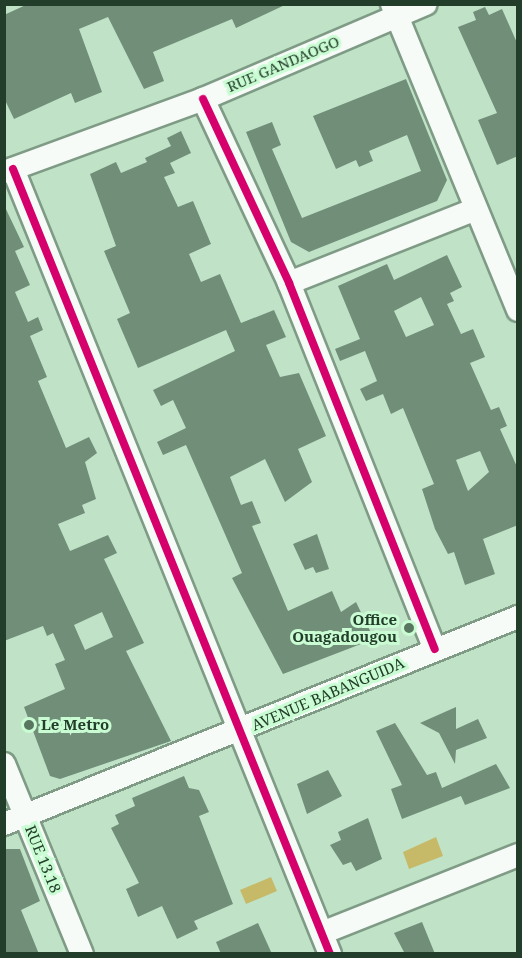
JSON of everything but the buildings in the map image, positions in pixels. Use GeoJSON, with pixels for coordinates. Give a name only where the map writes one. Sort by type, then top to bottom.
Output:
{"type":"FeatureCollection","features":[{"type":"Feature","properties":{"kind":"street","name":"RUE GANDAOGO"},"geometry":{"type":"LineString","coordinates":[[9,171],[203,99],[394,10],[426,4]]}},
{"type":"Feature","properties":{"kind":"street"},"geometry":{"type":"LineString","coordinates":[[394,10],[518,310]]}},
{"type":"Feature","properties":{"kind":"street"},"geometry":{"type":"LineString","coordinates":[[203,99],[289,284],[435,650]]}},
{"type":"Feature","properties":{"kind":"street"},"geometry":{"type":"LineString","coordinates":[[9,171],[237,732],[326,943],[518,855]]}},
{"type":"Feature","properties":{"kind":"street"},"geometry":{"type":"LineString","coordinates":[[289,284],[476,209]]}},
{"type":"Feature","properties":{"kind":"street","name":"AVENUE BABANGUIDA"},"geometry":{"type":"LineString","coordinates":[[15,820],[237,732],[518,616]]}},
{"type":"Feature","properties":{"kind":"street","name":"RUE 13.18"},"geometry":{"type":"LineString","coordinates":[[4,765],[15,820],[82,954]]}},
{"type":"Feature","properties":{"kind":"shaded area"},"geometry":{"type":"Polygon","coordinates":[[[436,837],[443,856],[409,869],[403,852],[436,837]]]}},
{"type":"Feature","properties":{"kind":"shaded area"},"geometry":{"type":"Polygon","coordinates":[[[271,877],[277,891],[246,904],[240,890],[271,877]]]}},
{"type":"Feature","properties":{"kind":"cycle path"},"geometry":{"type":"LineString","coordinates":[[203,99],[289,283],[435,649]]}},
{"type":"Feature","properties":{"kind":"cycle path"},"geometry":{"type":"LineString","coordinates":[[13,169],[330,954]]}},
{"type":"Feature","properties":{"kind":"place","name":"Office Ouagadougou"},"geometry":{"type":"Point","coordinates":[409,628]}},
{"type":"Feature","properties":{"kind":"place","name":"Le Metro"},"geometry":{"type":"Point","coordinates":[29,725]}}]}
